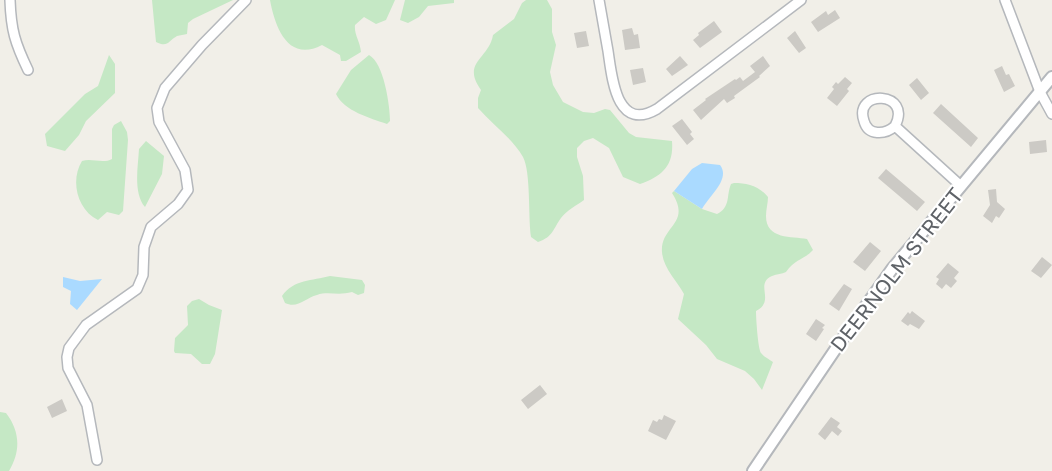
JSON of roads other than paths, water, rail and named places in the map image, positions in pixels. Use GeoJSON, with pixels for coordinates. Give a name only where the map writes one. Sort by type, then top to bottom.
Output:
{"type":"FeatureCollection","features":[{"type":"Feature","properties":{"kind":"street"},"geometry":{"type":"LineString","coordinates":[[10,0],[15,43],[28,70]]}},
{"type":"Feature","properties":{"kind":"street"},"geometry":{"type":"LineString","coordinates":[[97,460],[87,405],[69,374],[67,357],[69,348],[86,325],[137,289],[143,275],[144,247],[148,233],[157,221],[184,197],[188,190],[185,170],[159,122],[158,101],[165,88],[192,56],[246,0]]}},
{"type":"Feature","properties":{"kind":"street"},"geometry":{"type":"LineString","coordinates":[[598,0],[616,95],[631,112],[644,114],[657,108],[801,0]]}},
{"type":"Feature","properties":{"kind":"street"},"geometry":{"type":"LineString","coordinates":[[1005,0],[1040,92],[1052,114]]}},
{"type":"Feature","properties":{"kind":"street","name":"DEERNOLM STREET"},"geometry":{"type":"LineString","coordinates":[[753,471],[892,269],[1052,77]]}},
{"type":"Feature","properties":{"kind":"street"},"geometry":{"type":"LineString","coordinates":[[895,126],[961,186]]}},
{"type":"Feature","properties":{"kind":"water"},"geometry":{"type":"Polygon","coordinates":[[[702,163],[720,165],[723,176],[702,209],[674,191],[692,169],[702,163]]]}},
{"type":"Feature","properties":{"kind":"water"},"geometry":{"type":"Polygon","coordinates":[[[63,277],[80,281],[102,279],[77,310],[70,304],[71,291],[63,287],[63,277]]]}}]}
